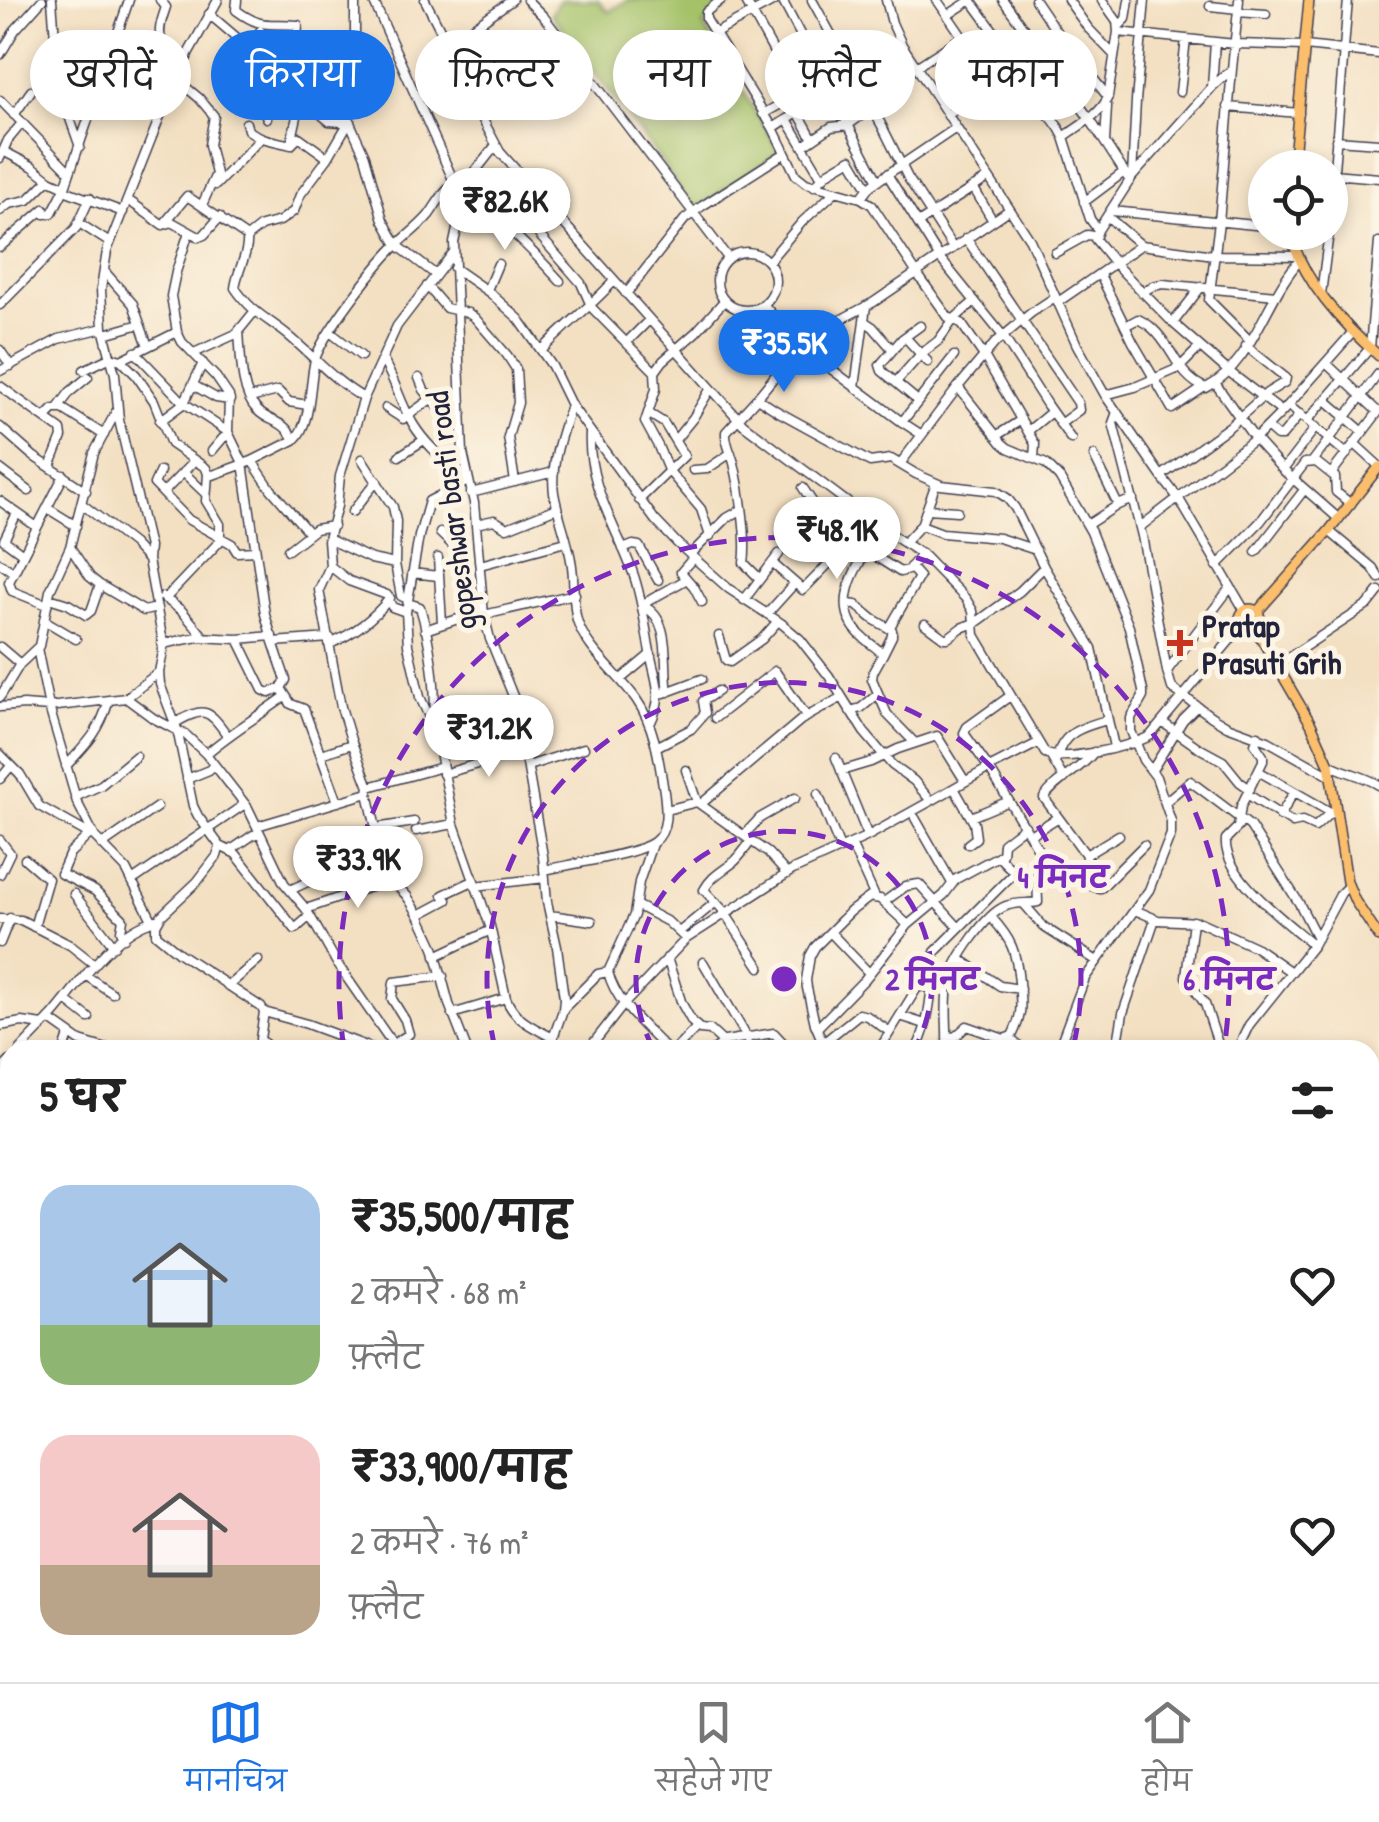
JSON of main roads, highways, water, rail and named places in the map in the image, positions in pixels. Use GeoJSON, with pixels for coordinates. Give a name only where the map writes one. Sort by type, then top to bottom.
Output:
{"type":"FeatureCollection","features":[{"type":"Feature","properties":{"kind":"main road"},"geometry":{"type":"LineString","coordinates":[[1295,150],[1309,0]]}},
{"type":"Feature","properties":{"kind":"main road"},"geometry":{"type":"LineString","coordinates":[[1296,250],[1320,294],[1376,351]]}},
{"type":"Feature","properties":{"kind":"main road"},"geometry":{"type":"LineString","coordinates":[[1257,612],[1329,531],[1379,466]]}},
{"type":"Feature","properties":{"kind":"main road"},"geometry":{"type":"LineString","coordinates":[[1245,611],[1257,612],[1260,621],[1255,628],[1242,626],[1245,611]]}},
{"type":"Feature","properties":{"kind":"main road"},"geometry":{"type":"LineString","coordinates":[[1255,628],[1311,724],[1329,764],[1348,886],[1379,937]]}},
{"type":"Feature","properties":{"kind":"place","name":"Pratap Prasuti Grih"},"geometry":{"type":"Point","coordinates":[1180,643]}}]}
